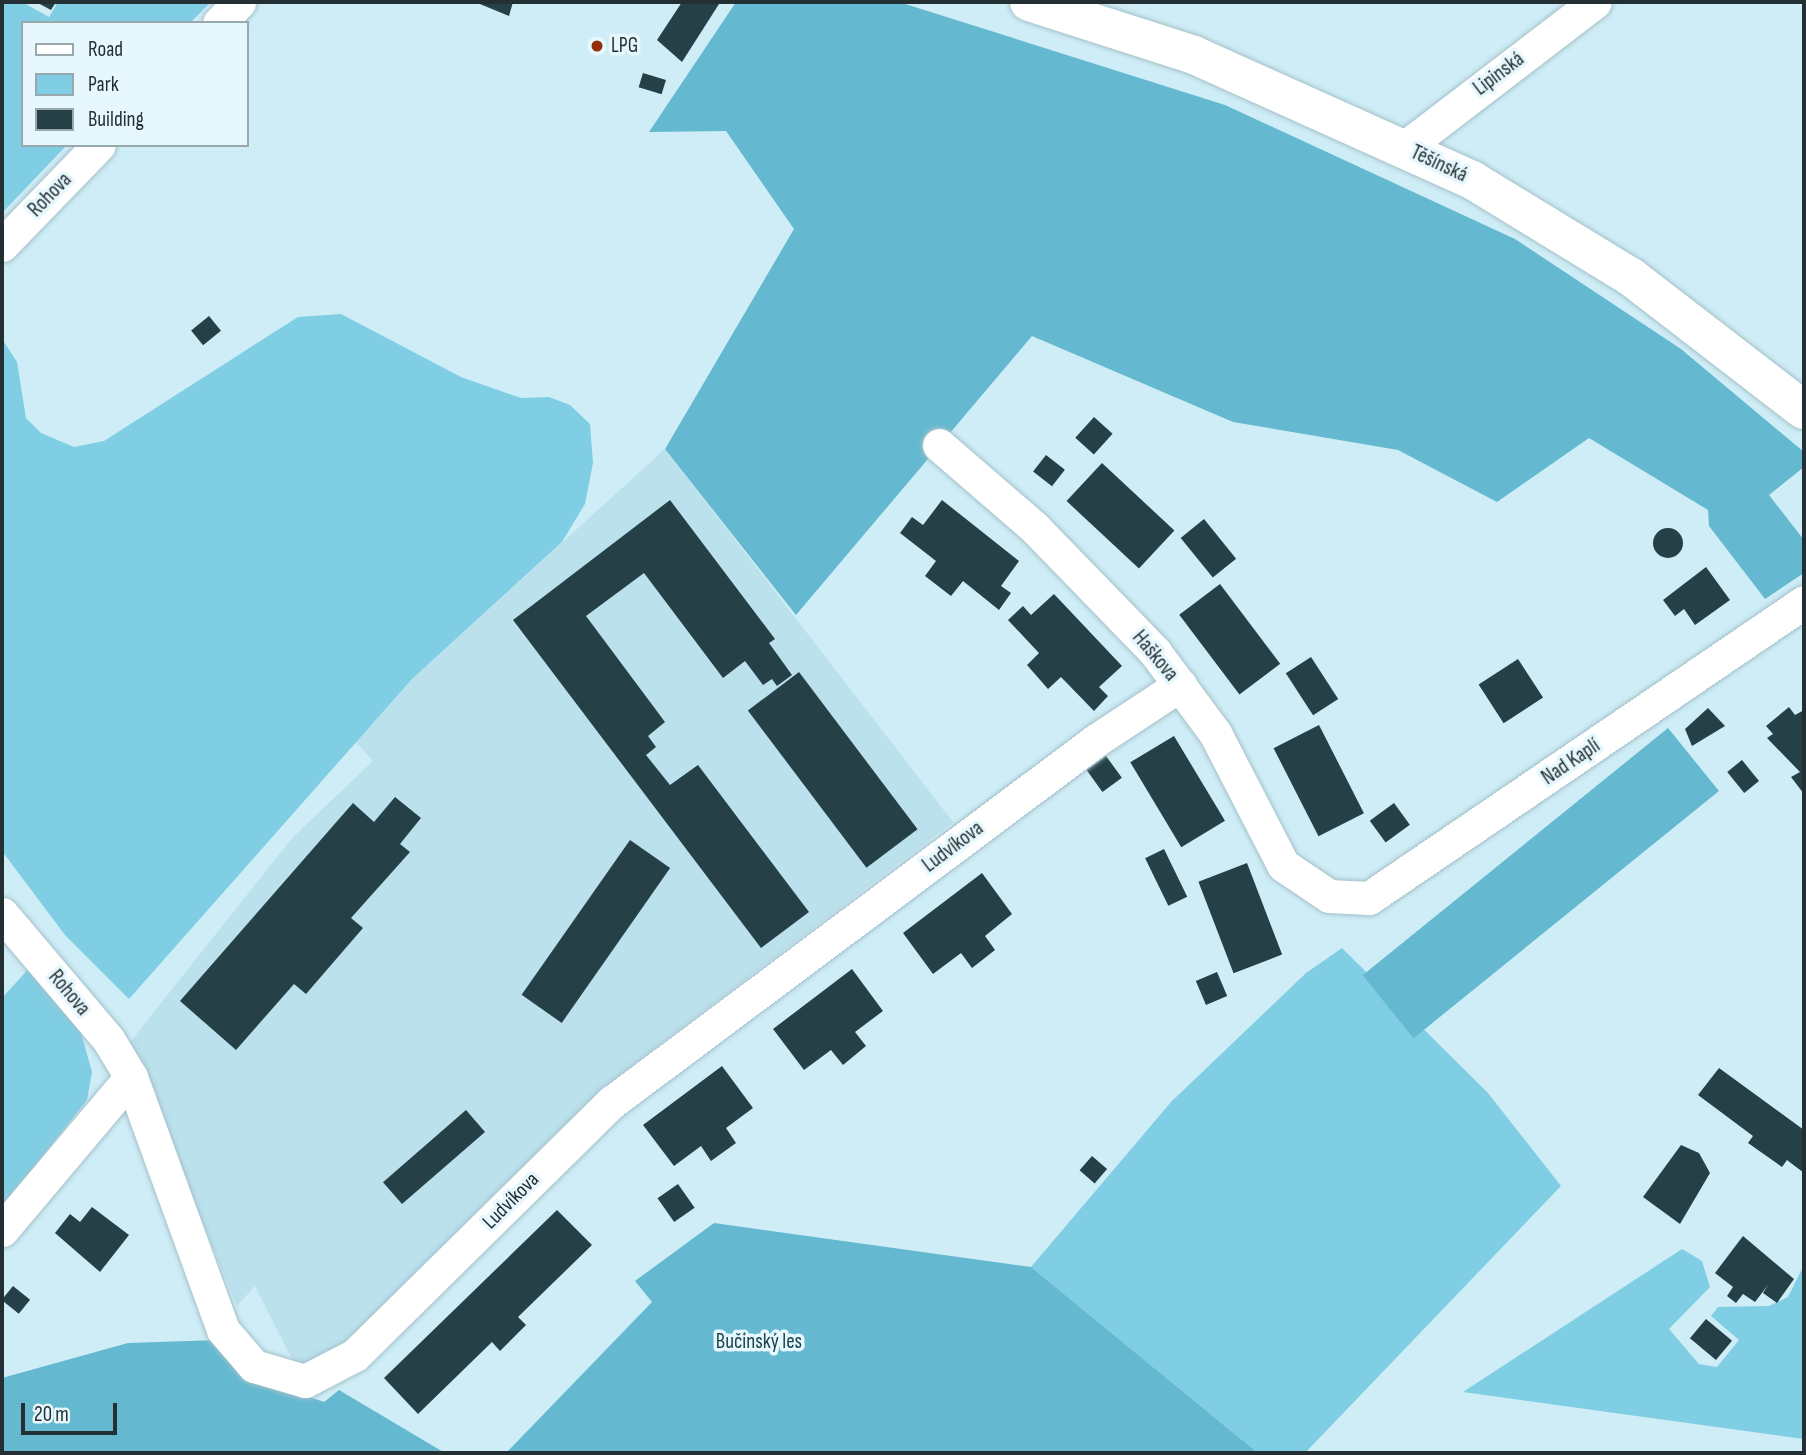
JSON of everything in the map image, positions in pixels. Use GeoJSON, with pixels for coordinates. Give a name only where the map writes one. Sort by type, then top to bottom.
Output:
{"type":"FeatureCollection","features":[{"type":"Feature","properties":{"kind":"main road","name":"Těšínská"},"geometry":{"type":"LineString","coordinates":[[1029,2],[1194,55],[1472,180],[1631,277],[1804,410]]}},
{"type":"Feature","properties":{"kind":"street"},"geometry":{"type":"LineString","coordinates":[[221,21],[239,2]]}},
{"type":"Feature","properties":{"kind":"street","name":"Lipinská"},"geometry":{"type":"LineString","coordinates":[[1404,148],[1595,2]]}},
{"type":"Feature","properties":{"kind":"street","name":"Rohova"},"geometry":{"type":"LineString","coordinates":[[2,245],[97,147]]}},
{"type":"Feature","properties":{"kind":"street","name":"Haškova"},"geometry":{"type":"LineString","coordinates":[[939,445],[1034,527],[1180,685],[1215,733],[1283,866],[1329,896]]}},
{"type":"Feature","properties":{"kind":"street","name":"Nad Kaplí"},"geometry":{"type":"LineString","coordinates":[[1329,896],[1369,898],[1804,602]]}},
{"type":"Feature","properties":{"kind":"street","name":"Ludvíkova"},"geometry":{"type":"LineString","coordinates":[[131,1076],[223,1330],[254,1366],[305,1381],[355,1355],[612,1102],[1095,741],[1180,685]]}},
{"type":"Feature","properties":{"kind":"street","name":"Rohova"},"geometry":{"type":"LineString","coordinates":[[2,914],[108,1038],[131,1076]]}},
{"type":"Feature","properties":{"kind":"street"},"geometry":{"type":"LineString","coordinates":[[2,1230],[131,1076]]}},
{"type":"Feature","properties":{"kind":"shaded area"},"geometry":{"type":"Polygon","coordinates":[[[665,449],[953,822],[606,1085],[353,1338],[319,1362],[295,1365],[255,1286],[237,1306],[130,1042],[293,837],[373,761],[356,742],[412,679],[665,449]]]}},
{"type":"Feature","properties":{"kind":"green space"},"geometry":{"type":"Polygon","coordinates":[[[2,2],[22,2],[49,17],[58,2],[211,2],[192,21],[21,21],[21,147],[65,147],[2,213],[2,2]]]}},
{"type":"Feature","properties":{"kind":"green space"},"geometry":{"type":"Polygon","coordinates":[[[736,2],[899,2],[1225,105],[1515,239],[1681,349],[1804,452],[1804,467],[1769,495],[1804,540],[1804,573],[1765,599],[1709,526],[1708,510],[1589,438],[1497,502],[1398,450],[1233,422],[1032,336],[796,615],[665,449],[794,229],[726,131],[649,132],[736,2]]]}},
{"type":"Feature","properties":{"kind":"green space"},"geometry":{"type":"Polygon","coordinates":[[[341,314],[461,377],[521,398],[549,397],[570,405],[590,424],[593,463],[585,504],[562,542],[412,679],[129,999],[65,935],[2,851],[2,339],[17,362],[26,418],[41,433],[74,447],[104,441],[298,317],[341,314]]]}},
{"type":"Feature","properties":{"kind":"green space"},"geometry":{"type":"Polygon","coordinates":[[[1668,728],[1719,791],[1414,1038],[1363,975],[1668,728]]]}},
{"type":"Feature","properties":{"kind":"green space"},"geometry":{"type":"Polygon","coordinates":[[[1342,948],[1488,1093],[1561,1186],[1305,1453],[1258,1453],[1031,1267],[1171,1102],[1306,973],[1342,948]]]}},
{"type":"Feature","properties":{"kind":"green space"},"geometry":{"type":"Polygon","coordinates":[[[31,966],[78,1022],[92,1072],[87,1100],[2,1208],[2,998],[31,966]]]}},
{"type":"Feature","properties":{"kind":"green space","name":"Bučinský les"},"geometry":{"type":"Polygon","coordinates":[[[714,1223],[1031,1267],[1258,1453],[506,1453],[652,1302],[635,1281],[714,1223]]]}},
{"type":"Feature","properties":{"kind":"green space"},"geometry":{"type":"Polygon","coordinates":[[[1682,1249],[1702,1261],[1710,1287],[1669,1329],[1699,1364],[1717,1367],[1739,1340],[1711,1316],[1718,1307],[1769,1306],[1788,1297],[1804,1265],[1804,1439],[1463,1392],[1682,1249]]]}},
{"type":"Feature","properties":{"kind":"green space"},"geometry":{"type":"Polygon","coordinates":[[[218,1340],[247,1375],[324,1402],[339,1390],[445,1453],[2,1453],[2,1378],[128,1343],[218,1340]]]}},
{"type":"Feature","properties":{"kind":"building"},"geometry":{"type":"Polygon","coordinates":[[[36,2],[56,2],[51,10],[36,2]]]}},
{"type":"Feature","properties":{"kind":"building"},"geometry":{"type":"Polygon","coordinates":[[[475,2],[513,2],[509,16],[475,2]]]}},
{"type":"Feature","properties":{"kind":"building"},"geometry":{"type":"Polygon","coordinates":[[[682,2],[719,4],[682,62],[657,40],[682,2]]]}},
{"type":"Feature","properties":{"kind":"building"},"geometry":{"type":"Polygon","coordinates":[[[643,73],[666,80],[662,94],[639,87],[643,73]]]}},
{"type":"Feature","properties":{"kind":"building"},"geometry":{"type":"Polygon","coordinates":[[[209,316],[221,331],[203,345],[191,330],[209,316]]]}},
{"type":"Feature","properties":{"kind":"building"},"geometry":{"type":"Polygon","coordinates":[[[1094,417],[1113,434],[1094,455],[1075,438],[1094,417]]]}},
{"type":"Feature","properties":{"kind":"building"},"geometry":{"type":"Polygon","coordinates":[[[1046,455],[1065,470],[1052,486],[1033,472],[1046,455]]]}},
{"type":"Feature","properties":{"kind":"building"},"geometry":{"type":"Polygon","coordinates":[[[1102,463],[1174,531],[1139,569],[1067,501],[1102,463]]]}},
{"type":"Feature","properties":{"kind":"building"},"geometry":{"type":"Polygon","coordinates":[[[670,500],[775,639],[769,643],[792,675],[777,686],[772,679],[763,685],[745,661],[723,678],[644,573],[586,616],[665,722],[648,736],[656,747],[646,755],[670,785],[698,765],[809,912],[761,948],[513,620],[670,500]]]}},
{"type":"Feature","properties":{"kind":"building"},"geometry":{"type":"Polygon","coordinates":[[[942,500],[1019,561],[1001,586],[1011,593],[999,610],[963,581],[951,596],[925,576],[936,561],[900,533],[912,517],[923,525],[942,500]]]}},
{"type":"Feature","properties":{"kind":"building"},"geometry":{"type":"Polygon","coordinates":[[[1204,519],[1236,559],[1213,578],[1181,538],[1204,519]]]}},
{"type":"Feature","properties":{"kind":"building"},"geometry":{"type":"Polygon","coordinates":[[[1668,528],[1679,532],[1683,543],[1679,554],[1668,558],[1657,554],[1653,543],[1657,532],[1668,528]]]}},
{"type":"Feature","properties":{"kind":"building"},"geometry":{"type":"Polygon","coordinates":[[[1706,567],[1730,600],[1695,625],[1684,609],[1675,616],[1663,600],[1706,567]]]}},
{"type":"Feature","properties":{"kind":"building"},"geometry":{"type":"Polygon","coordinates":[[[1220,584],[1280,664],[1239,695],[1179,615],[1220,584]]]}},
{"type":"Feature","properties":{"kind":"building"},"geometry":{"type":"Polygon","coordinates":[[[1054,594],[1122,666],[1099,687],[1108,696],[1094,711],[1061,677],[1048,689],[1027,665],[1039,653],[1008,620],[1023,606],[1031,615],[1054,594]]]}},
{"type":"Feature","properties":{"kind":"building"},"geometry":{"type":"Polygon","coordinates":[[[1311,657],[1338,699],[1313,715],[1286,673],[1311,657]]]}},
{"type":"Feature","properties":{"kind":"building"},"geometry":{"type":"Polygon","coordinates":[[[1518,659],[1543,698],[1504,723],[1479,685],[1518,659]]]}},
{"type":"Feature","properties":{"kind":"building"},"geometry":{"type":"Polygon","coordinates":[[[799,672],[918,829],[866,868],[748,711],[799,672]]]}},
{"type":"Feature","properties":{"kind":"building"},"geometry":{"type":"Polygon","coordinates":[[[1789,707],[1795,715],[1804,710],[1804,794],[1791,777],[1800,772],[1767,738],[1773,734],[1766,726],[1789,707]]]}},
{"type":"Feature","properties":{"kind":"building"},"geometry":{"type":"Polygon","coordinates":[[[1708,708],[1725,726],[1692,746],[1685,729],[1708,708]]]}},
{"type":"Feature","properties":{"kind":"building"},"geometry":{"type":"Polygon","coordinates":[[[1319,725],[1364,813],[1319,836],[1274,748],[1319,725]]]}},
{"type":"Feature","properties":{"kind":"building"},"geometry":{"type":"Polygon","coordinates":[[[1174,736],[1225,821],[1181,847],[1130,762],[1174,736]]]}},
{"type":"Feature","properties":{"kind":"building"},"geometry":{"type":"Polygon","coordinates":[[[1106,756],[1122,778],[1102,792],[1087,770],[1106,756]]]}},
{"type":"Feature","properties":{"kind":"building"},"geometry":{"type":"Polygon","coordinates":[[[1742,760],[1759,781],[1744,793],[1727,772],[1742,760]]]}},
{"type":"Feature","properties":{"kind":"building"},"geometry":{"type":"Polygon","coordinates":[[[395,797],[421,818],[400,844],[410,852],[351,918],[363,928],[306,994],[294,984],[236,1050],[180,1001],[353,803],[374,822],[395,797]]]}},
{"type":"Feature","properties":{"kind":"building"},"geometry":{"type":"Polygon","coordinates":[[[1394,803],[1410,825],[1386,842],[1370,821],[1394,803]]]}},
{"type":"Feature","properties":{"kind":"building"},"geometry":{"type":"Polygon","coordinates":[[[630,840],[670,868],[562,1023],[522,995],[630,840]]]}},
{"type":"Feature","properties":{"kind":"building"},"geometry":{"type":"Polygon","coordinates":[[[1164,849],[1187,897],[1168,906],[1145,858],[1164,849]]]}},
{"type":"Feature","properties":{"kind":"building"},"geometry":{"type":"Polygon","coordinates":[[[1247,863],[1282,954],[1234,973],[1198,882],[1247,863]]]}},
{"type":"Feature","properties":{"kind":"building"},"geometry":{"type":"Polygon","coordinates":[[[982,873],[1012,914],[985,936],[995,950],[972,968],[961,953],[933,974],[903,933],[982,873]]]}},
{"type":"Feature","properties":{"kind":"building"},"geometry":{"type":"Polygon","coordinates":[[[852,969],[883,1011],[855,1032],[866,1046],[843,1065],[831,1050],[804,1070],[773,1029],[852,969]]]}},
{"type":"Feature","properties":{"kind":"building"},"geometry":{"type":"Polygon","coordinates":[[[1217,972],[1227,996],[1206,1005],[1196,981],[1217,972]]]}},
{"type":"Feature","properties":{"kind":"building"},"geometry":{"type":"Polygon","coordinates":[[[722,1066],[753,1108],[726,1128],[736,1143],[711,1161],[701,1146],[674,1166],[643,1125],[722,1066]]]}},
{"type":"Feature","properties":{"kind":"building"},"geometry":{"type":"Polygon","coordinates":[[[1719,1068],[1804,1130],[1804,1173],[1787,1160],[1782,1167],[1748,1143],[1753,1136],[1698,1095],[1719,1068]]]}},
{"type":"Feature","properties":{"kind":"building"},"geometry":{"type":"Polygon","coordinates":[[[466,1110],[485,1132],[402,1204],[383,1182],[466,1110]]]}},
{"type":"Feature","properties":{"kind":"building"},"geometry":{"type":"Polygon","coordinates":[[[1681,1145],[1699,1153],[1710,1173],[1680,1224],[1643,1197],[1681,1145]]]}},
{"type":"Feature","properties":{"kind":"building"},"geometry":{"type":"Polygon","coordinates":[[[1092,1156],[1107,1169],[1095,1183],[1080,1170],[1092,1156]]]}},
{"type":"Feature","properties":{"kind":"building"},"geometry":{"type":"Polygon","coordinates":[[[678,1184],[695,1208],[674,1222],[658,1198],[678,1184]]]}},
{"type":"Feature","properties":{"kind":"building"},"geometry":{"type":"Polygon","coordinates":[[[92,1207],[129,1235],[100,1272],[55,1233],[70,1214],[80,1222],[92,1207]]]}},
{"type":"Feature","properties":{"kind":"building"},"geometry":{"type":"Polygon","coordinates":[[[557,1210],[592,1245],[518,1317],[526,1325],[500,1351],[492,1342],[418,1414],[384,1378],[557,1210]]]}},
{"type":"Feature","properties":{"kind":"building"},"geometry":{"type":"Polygon","coordinates":[[[1743,1236],[1794,1279],[1777,1303],[1763,1293],[1768,1285],[1755,1302],[1743,1294],[1736,1303],[1727,1296],[1733,1287],[1715,1273],[1743,1236]]]}},
{"type":"Feature","properties":{"kind":"building"},"geometry":{"type":"Polygon","coordinates":[[[13,1286],[30,1300],[19,1314],[2,1300],[13,1286]]]}},
{"type":"Feature","properties":{"kind":"building"},"geometry":{"type":"Polygon","coordinates":[[[1706,1319],[1732,1341],[1716,1360],[1690,1338],[1706,1319]]]}},
{"type":"Feature","properties":{"kind":"place","name":"LPG"},"geometry":{"type":"Point","coordinates":[597,46]}}]}
